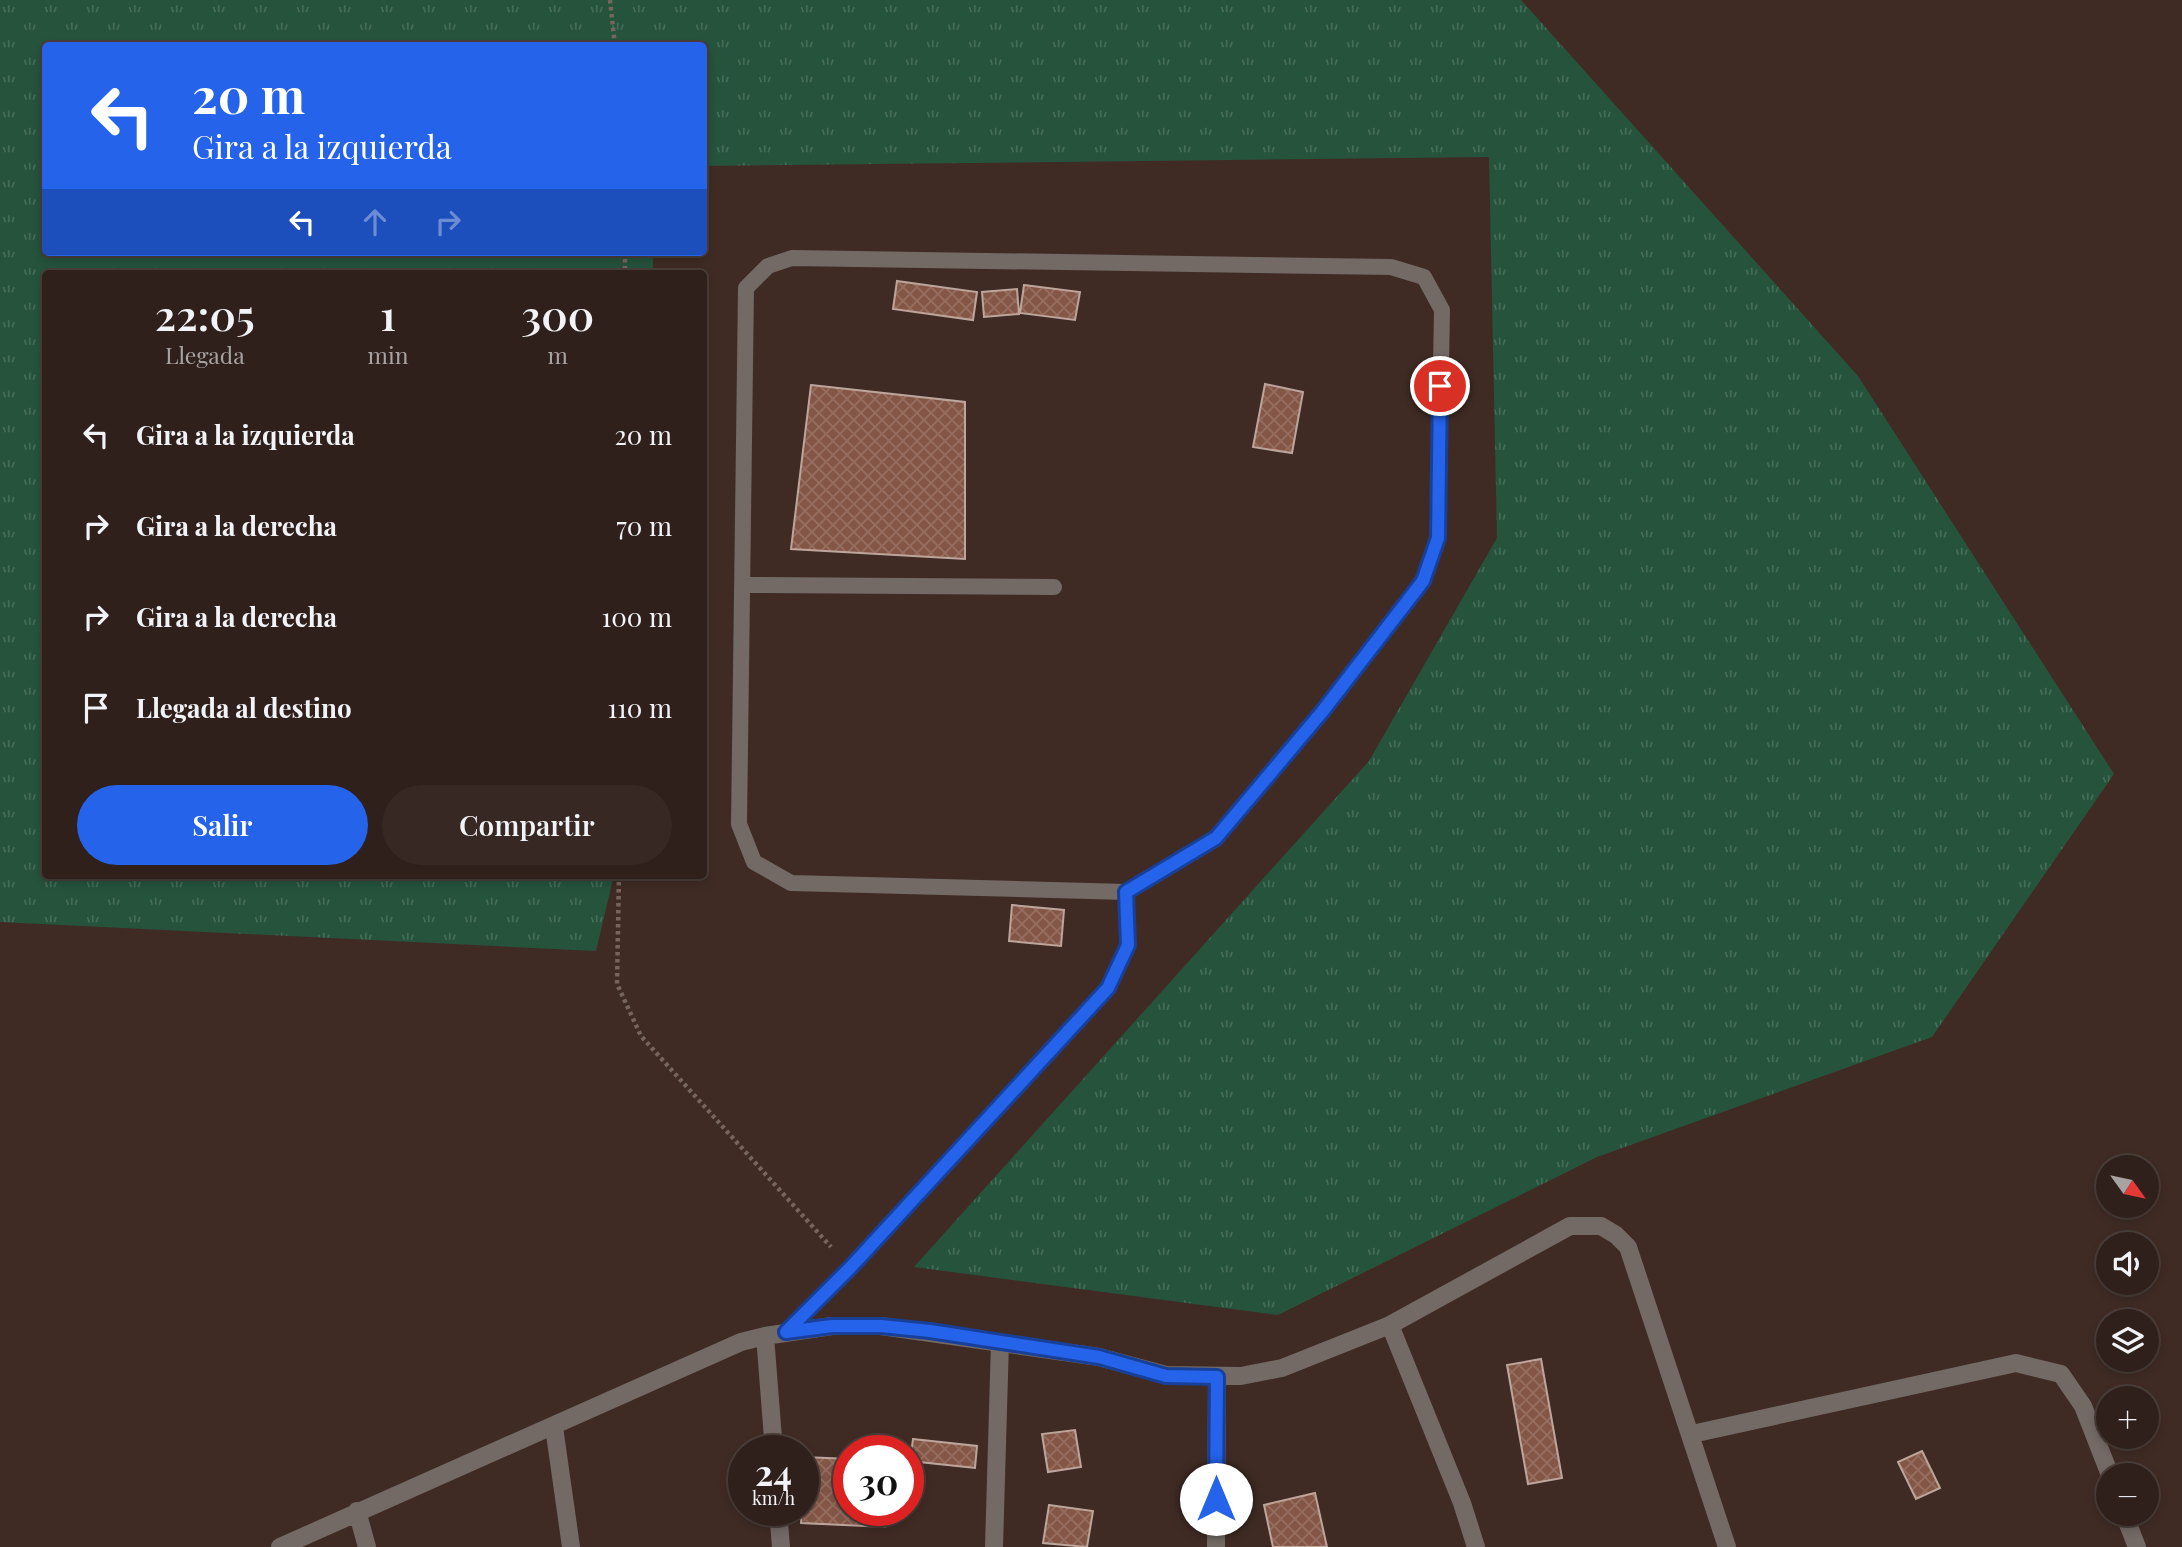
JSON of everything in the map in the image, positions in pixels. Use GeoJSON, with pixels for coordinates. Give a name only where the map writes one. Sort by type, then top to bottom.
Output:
{"type":"FeatureCollection","features":[{"type":"Feature","properties":{"kind":"street"},"geometry":{"type":"LineString","coordinates":[[280,1547],[741,1342],[765,1336],[832,1326],[881,1326],[1099,1357],[1166,1376],[1217,1377],[1282,1368],[1390,1325],[1570,1226],[1601,1226],[1616,1235],[1628,1247],[1692,1434],[1727,1547]]}},
{"type":"Feature","properties":{"kind":"street"},"geometry":{"type":"LineString","coordinates":[[1390,1325],[1462,1503],[1476,1547]]}},
{"type":"Feature","properties":{"kind":"street"},"geometry":{"type":"LineString","coordinates":[[765,1336],[773,1435]]}},
{"type":"Feature","properties":{"kind":"street"},"geometry":{"type":"LineString","coordinates":[[995,1547],[1000,1342]]}},
{"type":"Feature","properties":{"kind":"street"},"geometry":{"type":"LineString","coordinates":[[1692,1434],[2016,1363],[2061,1374],[2083,1406],[2105,1463]]}},
{"type":"Feature","properties":{"kind":"street"},"geometry":{"type":"LineString","coordinates":[[1216,1547],[1217,1377]]}},
{"type":"Feature","properties":{"kind":"street"},"geometry":{"type":"LineString","coordinates":[[554,1427],[571,1547]]}},
{"type":"Feature","properties":{"kind":"street"},"geometry":{"type":"LineString","coordinates":[[357,1511],[367,1547]]}},
{"type":"Feature","properties":{"kind":"street"},"geometry":{"type":"LineString","coordinates":[[779,1526],[781,1547]]}},
{"type":"Feature","properties":{"kind":"street"},"geometry":{"type":"LineString","coordinates":[[2129,1526],[2137,1547]]}},
{"type":"Feature","properties":{"kind":"lane"},"geometry":{"type":"LineString","coordinates":[[792,258],[1363,266],[1391,267],[1424,277],[1442,310],[1438,538],[1423,581],[1322,712],[1216,838],[1126,892],[791,883],[754,862],[739,824],[745,584],[746,288],[768,266],[792,258]]}},
{"type":"Feature","properties":{"kind":"lane"},"geometry":{"type":"LineString","coordinates":[[745,584],[1055,587]]}},
{"type":"Feature","properties":{"kind":"lane"},"geometry":{"type":"LineString","coordinates":[[786,1332],[850,1268],[1108,988],[1128,945],[1126,892]]}},
{"type":"Feature","properties":{"kind":"path"},"geometry":{"type":"LineString","coordinates":[[610,0],[615,42]]}},
{"type":"Feature","properties":{"kind":"path"},"geometry":{"type":"LineString","coordinates":[[619,879],[617,984],[641,1036],[850,1268]]}},
{"type":"Feature","properties":{"kind":"green space"},"geometry":{"type":"Polygon","coordinates":[[[0,0],[1521,0],[1858,376],[2114,774],[1932,1037],[1597,1157],[1278,1315],[914,1267],[1369,761],[1497,538],[1489,157],[707,166],[707,42],[42,42],[42,256],[653,256],[653,270],[42,270],[42,879],[613,879],[596,951],[0,922],[0,0]]]}},
{"type":"Feature","properties":{"kind":"building"},"geometry":{"type":"Polygon","coordinates":[[[897,281],[977,292],[973,320],[893,309],[897,281]]]}},
{"type":"Feature","properties":{"kind":"building"},"geometry":{"type":"Polygon","coordinates":[[[1024,285],[1080,292],[1075,320],[1020,313],[1024,285]]]}},
{"type":"Feature","properties":{"kind":"building"},"geometry":{"type":"Polygon","coordinates":[[[1017,289],[1019,314],[984,317],[982,292],[1017,289]]]}},
{"type":"Feature","properties":{"kind":"building"},"geometry":{"type":"Polygon","coordinates":[[[1265,384],[1303,392],[1292,453],[1253,447],[1265,384]]]}},
{"type":"Feature","properties":{"kind":"building"},"geometry":{"type":"Polygon","coordinates":[[[811,385],[965,402],[965,559],[791,549],[811,385]]]}},
{"type":"Feature","properties":{"kind":"building"},"geometry":{"type":"Polygon","coordinates":[[[1012,905],[1064,910],[1061,946],[1009,941],[1012,905]]]}},
{"type":"Feature","properties":{"kind":"building"},"geometry":{"type":"Polygon","coordinates":[[[1541,1359],[1562,1478],[1528,1484],[1507,1365],[1541,1359]]]}},
{"type":"Feature","properties":{"kind":"building"},"geometry":{"type":"Polygon","coordinates":[[[1075,1430],[1081,1467],[1048,1472],[1042,1434],[1075,1430]]]}},
{"type":"Feature","properties":{"kind":"building"},"geometry":{"type":"Polygon","coordinates":[[[924,1440],[977,1446],[975,1468],[924,1463],[924,1440]]]}},
{"type":"Feature","properties":{"kind":"building"},"geometry":{"type":"Polygon","coordinates":[[[1922,1451],[1940,1488],[1916,1499],[1898,1462],[1922,1451]]]}},
{"type":"Feature","properties":{"kind":"building"},"geometry":{"type":"Polygon","coordinates":[[[819,1458],[833,1458],[833,1525],[819,1524],[819,1458]]]}},
{"type":"Feature","properties":{"kind":"building"},"geometry":{"type":"Polygon","coordinates":[[[1315,1493],[1327,1547],[1273,1547],[1264,1505],[1315,1493]]]}},
{"type":"Feature","properties":{"kind":"building"},"geometry":{"type":"Polygon","coordinates":[[[1049,1505],[1093,1511],[1087,1547],[1043,1543],[1049,1505]]]}},
{"type":"Feature","properties":{"kind":"route"},"geometry":{"type":"LineString","coordinates":[[1216,1499],[1217,1377],[1166,1376],[1099,1357],[930,1331],[881,1326],[832,1326],[786,1332],[850,1268],[1108,988],[1128,945],[1126,892],[1216,838],[1322,712],[1423,581],[1438,538],[1440,386]]}}]}
